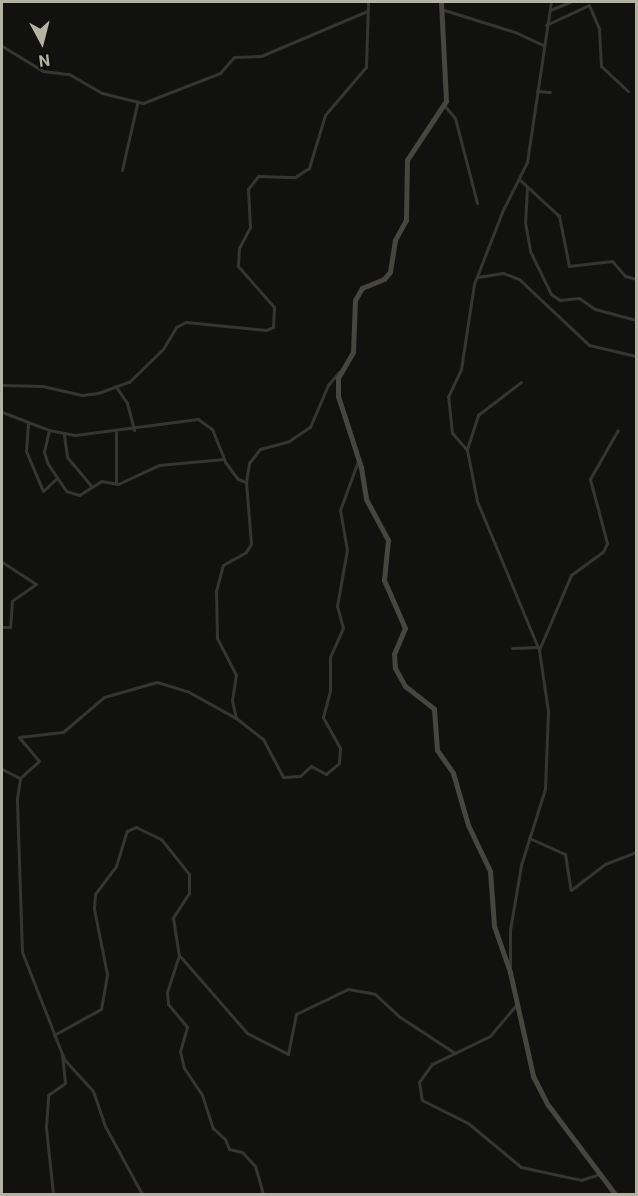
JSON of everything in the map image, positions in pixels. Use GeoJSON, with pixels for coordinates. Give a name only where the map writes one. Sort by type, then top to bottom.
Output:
{"type":"FeatureCollection","features":[{"type":"Feature","properties":{"kind":"main road"},"geometry":{"type":"LineString","coordinates":[[441,2],[448,88],[444,105],[406,160],[407,214],[395,240],[392,268],[384,279],[366,285],[358,293],[353,311],[353,352],[338,378],[338,396],[347,418],[366,499],[386,534],[384,580],[405,628],[394,654],[395,668],[405,686],[434,709],[437,750],[453,773],[468,825],[490,871],[492,917],[510,972],[536,1084],[615,1194]]}},
{"type":"Feature","properties":{"kind":"street"},"geometry":{"type":"LineString","coordinates":[[2,385],[42,386],[82,396],[116,387],[137,375],[164,349],[176,327],[186,322],[266,330],[275,325],[274,307],[238,266],[239,248],[250,227],[248,189],[258,176],[295,177],[309,168],[325,115],[366,67],[368,2]]}},
{"type":"Feature","properties":{"kind":"street"},"geometry":{"type":"LineString","coordinates":[[510,972],[510,930],[529,838],[544,796],[549,718],[538,649],[477,501],[466,450],[452,433],[448,397],[461,369],[478,277],[502,212],[527,162],[551,2]]}},
{"type":"Feature","properties":{"kind":"street"},"geometry":{"type":"LineString","coordinates":[[550,10],[570,2]]}},
{"type":"Feature","properties":{"kind":"street"},"geometry":{"type":"LineString","coordinates":[[546,25],[567,19],[589,5],[599,28],[601,66],[628,91]]}},
{"type":"Feature","properties":{"kind":"street"},"geometry":{"type":"LineString","coordinates":[[441,9],[543,45]]}},
{"type":"Feature","properties":{"kind":"street"},"geometry":{"type":"LineString","coordinates":[[2,45],[44,71],[69,74],[102,93],[137,104],[220,73],[234,57],[261,56],[367,11]]}},
{"type":"Feature","properties":{"kind":"street"},"geometry":{"type":"LineString","coordinates":[[537,91],[550,92]]}},
{"type":"Feature","properties":{"kind":"street"},"geometry":{"type":"LineString","coordinates":[[122,170],[137,104]]}},
{"type":"Feature","properties":{"kind":"street"},"geometry":{"type":"LineString","coordinates":[[444,105],[455,118],[477,203]]}},
{"type":"Feature","properties":{"kind":"street"},"geometry":{"type":"LineString","coordinates":[[520,180],[559,216],[569,266],[612,261],[625,276],[636,279]]}},
{"type":"Feature","properties":{"kind":"street"},"geometry":{"type":"LineString","coordinates":[[527,187],[525,222],[530,252],[551,294],[558,299],[579,298],[594,309],[636,320]]}},
{"type":"Feature","properties":{"kind":"street"},"geometry":{"type":"LineString","coordinates":[[478,277],[503,273],[519,279],[589,345],[636,356]]}},
{"type":"Feature","properties":{"kind":"street"},"geometry":{"type":"LineString","coordinates":[[236,718],[232,700],[236,675],[217,638],[216,591],[223,565],[246,552],[251,544],[246,482],[249,463],[260,449],[289,441],[310,427],[328,386],[343,369]]}},
{"type":"Feature","properties":{"kind":"street"},"geometry":{"type":"LineString","coordinates":[[466,450],[478,415],[521,382]]}},
{"type":"Feature","properties":{"kind":"street"},"geometry":{"type":"LineString","coordinates":[[116,387],[127,403],[134,430]]}},
{"type":"Feature","properties":{"kind":"street"},"geometry":{"type":"LineString","coordinates":[[2,412],[64,435],[134,430],[180,419],[203,421],[212,429],[224,459],[238,479],[246,482]]}},
{"type":"Feature","properties":{"kind":"street"},"geometry":{"type":"LineString","coordinates":[[28,423],[26,451],[43,491],[56,479]]}},
{"type":"Feature","properties":{"kind":"street"},"geometry":{"type":"LineString","coordinates":[[49,430],[44,456],[56,479],[66,491],[79,495],[101,481],[116,483],[163,464],[224,459]]}},
{"type":"Feature","properties":{"kind":"street"},"geometry":{"type":"LineString","coordinates":[[538,649],[571,575],[603,552],[607,543],[590,479],[618,430]]}},
{"type":"Feature","properties":{"kind":"street"},"geometry":{"type":"LineString","coordinates":[[116,432],[116,483]]}},
{"type":"Feature","properties":{"kind":"street"},"geometry":{"type":"LineString","coordinates":[[64,435],[67,457],[91,486]]}},
{"type":"Feature","properties":{"kind":"street"},"geometry":{"type":"LineString","coordinates":[[142,1194],[105,1126],[93,1091],[62,1052],[20,940],[17,806],[20,777],[39,761],[19,736],[63,732],[105,697],[156,682],[188,691],[236,718],[263,739],[283,777],[300,776],[311,766],[326,774],[339,763],[339,742],[323,717],[330,690],[330,657],[343,628],[337,606],[347,550],[340,510],[358,461]]}},
{"type":"Feature","properties":{"kind":"street"},"geometry":{"type":"LineString","coordinates":[[2,562],[36,584],[12,601],[11,625],[2,627]]}},
{"type":"Feature","properties":{"kind":"street"},"geometry":{"type":"LineString","coordinates":[[512,648],[538,649]]}},
{"type":"Feature","properties":{"kind":"street"},"geometry":{"type":"LineString","coordinates":[[2,769],[20,777]]}},
{"type":"Feature","properties":{"kind":"street"},"geometry":{"type":"LineString","coordinates":[[54,1035],[101,1009],[107,974],[94,909],[95,894],[116,866],[127,831],[134,827],[162,839],[190,875],[189,895],[173,918],[179,955],[167,992],[168,1004],[187,1027],[180,1051],[184,1068],[202,1095],[213,1128],[225,1139],[229,1149],[242,1152],[255,1166],[263,1194]]}},
{"type":"Feature","properties":{"kind":"street"},"geometry":{"type":"LineString","coordinates":[[529,838],[564,853],[571,890],[605,864],[636,852]]}},
{"type":"Feature","properties":{"kind":"street"},"geometry":{"type":"LineString","coordinates":[[179,955],[247,1033],[288,1054],[296,1014],[348,989],[375,994],[400,1017],[454,1053]]}},
{"type":"Feature","properties":{"kind":"street"},"geometry":{"type":"LineString","coordinates":[[517,1004],[490,1036],[437,1060],[420,1079],[423,1102],[468,1123],[521,1167],[581,1180],[599,1174]]}},
{"type":"Feature","properties":{"kind":"street"},"geometry":{"type":"LineString","coordinates":[[53,1194],[45,1127],[48,1095],[65,1083],[62,1052]]}}]}
